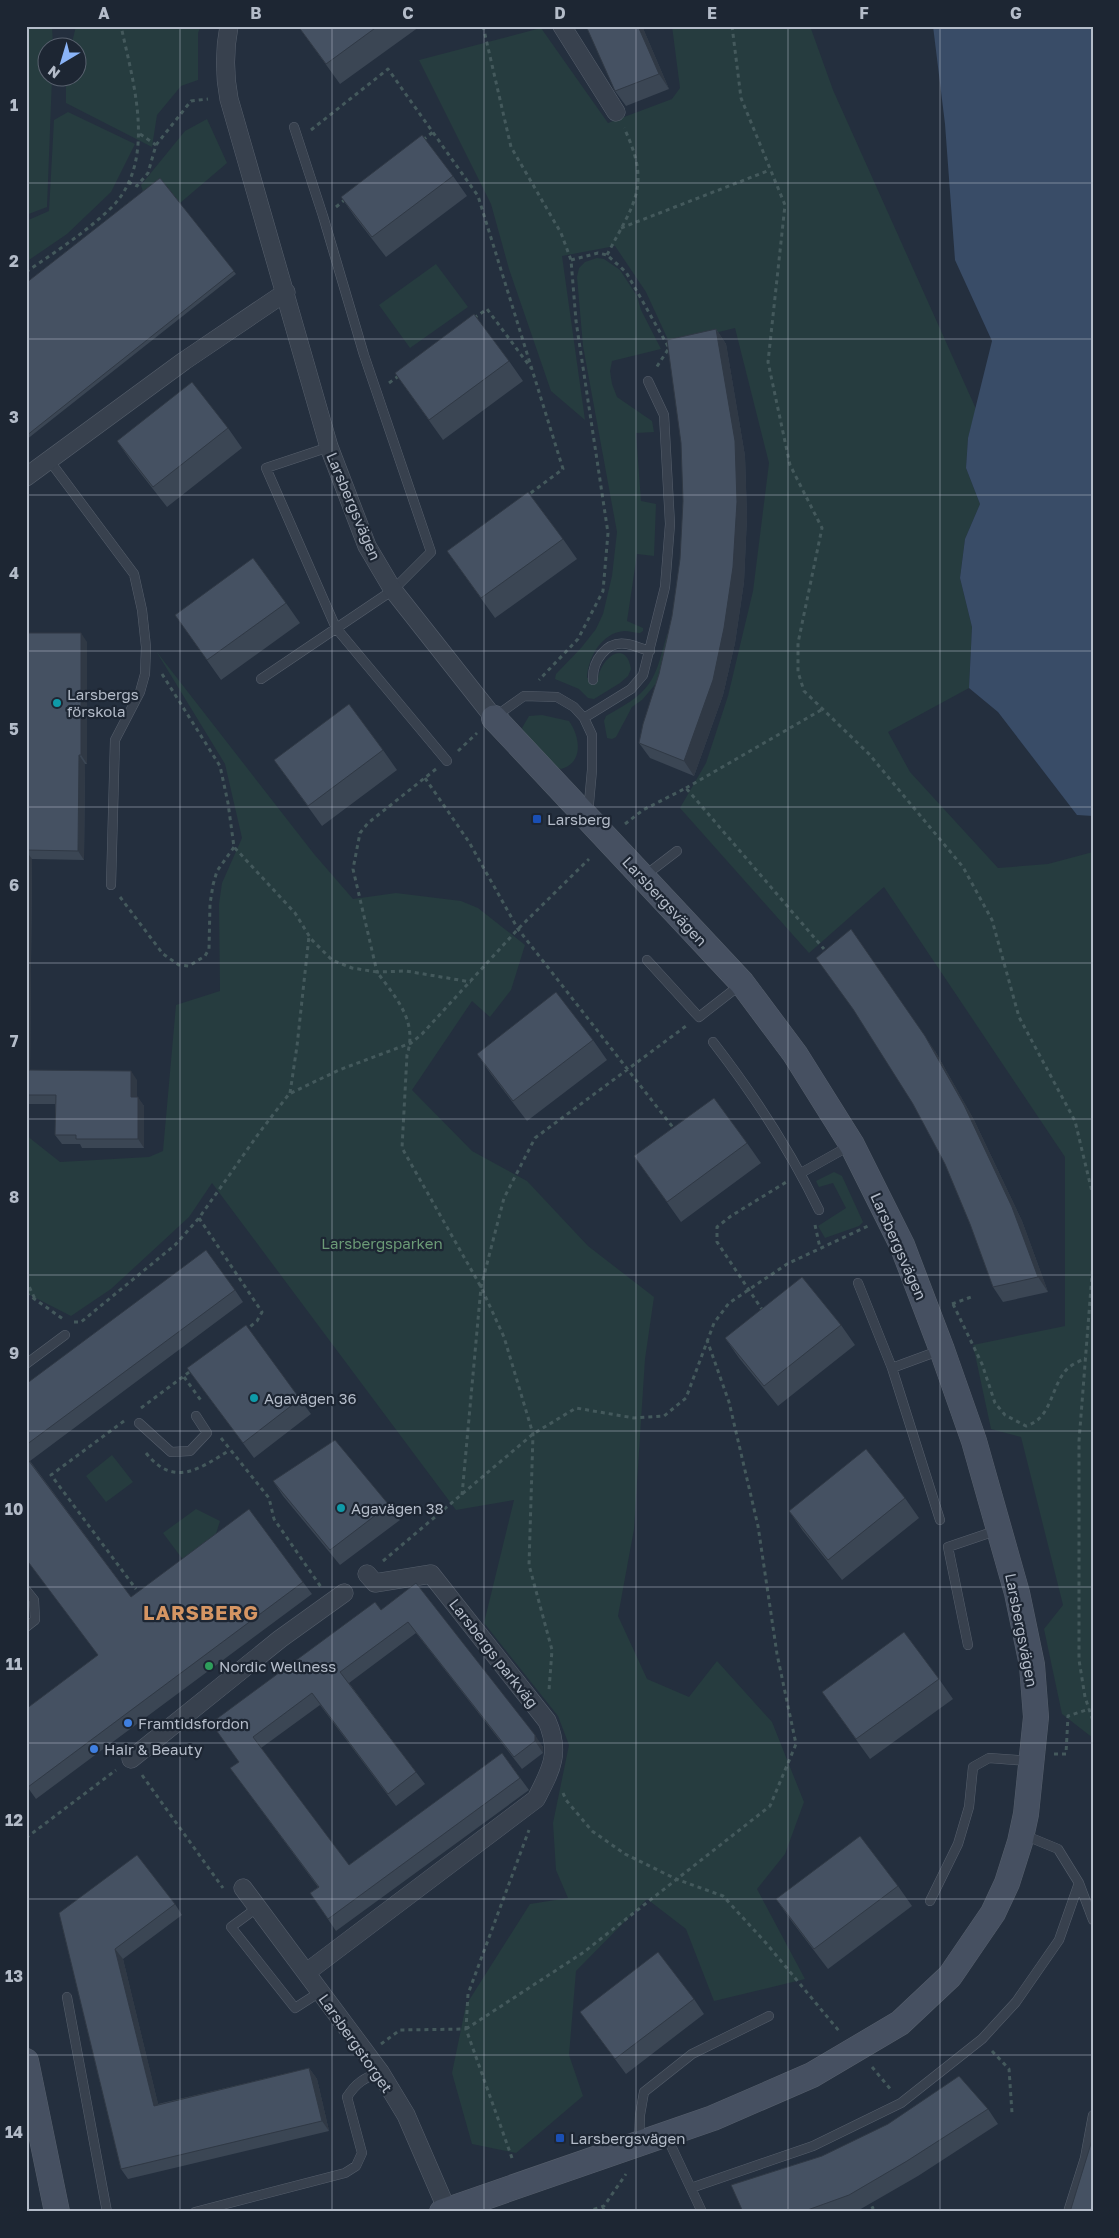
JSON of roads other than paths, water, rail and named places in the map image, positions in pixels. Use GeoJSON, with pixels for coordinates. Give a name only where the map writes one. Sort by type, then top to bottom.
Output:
{"type":"FeatureCollection","features":[{"type":"Feature","properties":{"kind":"street","name":"Larsbergsvägen"},"geometry":{"type":"LineString","coordinates":[[229,26],[224,52],[224,77],[229,100],[286,292],[328,447],[367,546],[392,590],[494,718],[742,983],[795,1054],[852,1144],[902,1245],[942,1350],[974,1442],[1017,1593],[1032,1665],[1036,1717],[1033,1762],[1022,1834],[1007,1883],[993,1913],[950,1976],[900,2023],[857,2050],[803,2078],[713,2118],[446,2211]]}},
{"type":"Feature","properties":{"kind":"street"},"geometry":{"type":"LineString","coordinates":[[562,26],[616,112]]}},
{"type":"Feature","properties":{"kind":"street"},"geometry":{"type":"LineString","coordinates":[[26,477],[184,361],[286,292]]}},
{"type":"Feature","properties":{"kind":"street","name":"Larsbergs parkväg"},"geometry":{"type":"LineString","coordinates":[[306,1972],[536,1799],[552,1767],[554,1738],[547,1721],[431,1574],[376,1583],[367,1574]]}},
{"type":"Feature","properties":{"kind":"street"},"geometry":{"type":"LineString","coordinates":[[130,1759],[280,1639],[338,1597]]}},
{"type":"Feature","properties":{"kind":"street","name":"Larsbergstorget"},"geometry":{"type":"LineString","coordinates":[[243,1888],[380,2072],[406,2115],[446,2211]]}},
{"type":"Feature","properties":{"kind":"street"},"geometry":{"type":"LineString","coordinates":[[26,2061],[57,2212]]}},
{"type":"Feature","properties":{"kind":"lane"},"geometry":{"type":"LineString","coordinates":[[261,680],[392,590],[431,552],[377,393],[294,127]]}},
{"type":"Feature","properties":{"kind":"lane"},"geometry":{"type":"LineString","coordinates":[[584,718],[631,689],[643,675],[665,588],[670,524],[664,415],[648,381]]}},
{"type":"Feature","properties":{"kind":"lane"},"geometry":{"type":"LineString","coordinates":[[328,447],[266,468],[336,628],[447,761]]}},
{"type":"Feature","properties":{"kind":"lane"},"geometry":{"type":"LineString","coordinates":[[49,460],[134,574],[142,610],[146,647],[146,674],[140,692],[115,740],[111,885]]}},
{"type":"Feature","properties":{"kind":"lane"},"geometry":{"type":"LineString","coordinates":[[593,680],[593,672],[598,658],[610,646],[625,643],[650,651]]}},
{"type":"Feature","properties":{"kind":"lane"},"geometry":{"type":"LineString","coordinates":[[494,718],[524,696],[557,697],[574,707],[584,718],[592,735],[592,770],[588,819]]}},
{"type":"Feature","properties":{"kind":"lane"},"geometry":{"type":"LineString","coordinates":[[643,877],[677,851]]}},
{"type":"Feature","properties":{"kind":"lane"},"geometry":{"type":"LineString","coordinates":[[646,960],[699,1017],[742,983]]}},
{"type":"Feature","properties":{"kind":"lane"},"geometry":{"type":"LineString","coordinates":[[713,1042],[751,1092],[801,1173],[819,1210]]}},
{"type":"Feature","properties":{"kind":"lane"},"geometry":{"type":"LineString","coordinates":[[801,1173],[852,1144]]}},
{"type":"Feature","properties":{"kind":"lane"},"geometry":{"type":"LineString","coordinates":[[858,1283],[892,1368],[940,1520]]}},
{"type":"Feature","properties":{"kind":"lane"},"geometry":{"type":"LineString","coordinates":[[26,1364],[65,1335]]}},
{"type":"Feature","properties":{"kind":"lane"},"geometry":{"type":"LineString","coordinates":[[892,1368],[942,1350]]}},
{"type":"Feature","properties":{"kind":"lane"},"geometry":{"type":"LineString","coordinates":[[139,1424],[171,1452],[190,1451],[207,1433],[196,1416]]}},
{"type":"Feature","properties":{"kind":"lane"},"geometry":{"type":"LineString","coordinates":[[968,1645],[948,1547],[999,1530]]}},
{"type":"Feature","properties":{"kind":"lane"},"geometry":{"type":"LineString","coordinates":[[26,1590],[34,1600],[35,1620],[26,1627]]}},
{"type":"Feature","properties":{"kind":"lane"},"geometry":{"type":"LineString","coordinates":[[930,1901],[951,1859],[964,1826],[970,1807],[974,1767],[989,1758],[1033,1762]]}},
{"type":"Feature","properties":{"kind":"lane"},"geometry":{"type":"LineString","coordinates":[[1022,1834],[1058,1849],[1079,1883],[1093,1920]]}},
{"type":"Feature","properties":{"kind":"lane"},"geometry":{"type":"LineString","coordinates":[[691,2188],[813,2146],[902,2103],[982,2039],[1016,2002],[1060,1940],[1079,1883]]}},
{"type":"Feature","properties":{"kind":"lane"},"geometry":{"type":"LineString","coordinates":[[258,1907],[231,1927],[295,2008],[320,1992]]}},
{"type":"Feature","properties":{"kind":"lane"},"geometry":{"type":"LineString","coordinates":[[67,1997],[107,2212]]}},
{"type":"Feature","properties":{"kind":"lane"},"geometry":{"type":"LineString","coordinates":[[639,2144],[640,2115],[644,2092],[692,2054],[769,2016]]}},
{"type":"Feature","properties":{"kind":"lane"},"geometry":{"type":"LineString","coordinates":[[195,2212],[344,2173],[356,2166],[362,2153],[347,2097],[354,2085],[365,2077],[380,2072]]}},
{"type":"Feature","properties":{"kind":"lane"},"geometry":{"type":"LineString","coordinates":[[1068,2212],[1085,2158],[1093,2115]]}},
{"type":"Feature","properties":{"kind":"lane"},"geometry":{"type":"LineString","coordinates":[[666,2134],[702,2212]]}},
{"type":"Feature","properties":{"kind":"water"},"geometry":{"type":"Polygon","coordinates":[[[933,26],[1093,26],[1093,816],[1077,815],[998,712],[969,688],[972,627],[960,578],[965,539],[980,504],[966,468],[968,438],[992,341],[955,260],[945,124],[933,26]]]}},
{"type":"Feature","properties":{"kind":"place","name":"Larsbergs förskola"},"geometry":{"type":"Point","coordinates":[57,703]}},
{"type":"Feature","properties":{"kind":"place","name":"Larsberg"},"geometry":{"type":"Point","coordinates":[537,819]}},
{"type":"Feature","properties":{"kind":"place","name":"Agavägen 36"},"geometry":{"type":"Point","coordinates":[254,1398]}},
{"type":"Feature","properties":{"kind":"place","name":"Agavägen 38"},"geometry":{"type":"Point","coordinates":[341,1508]}},
{"type":"Feature","properties":{"kind":"place","name":"Nordic Wellness"},"geometry":{"type":"Point","coordinates":[209,1666]}},
{"type":"Feature","properties":{"kind":"place","name":"Framtidsfordon"},"geometry":{"type":"Point","coordinates":[128,1723]}},
{"type":"Feature","properties":{"kind":"place","name":"Hair & Beauty"},"geometry":{"type":"Point","coordinates":[94,1749]}},
{"type":"Feature","properties":{"kind":"place","name":"Larsbergsvägen"},"geometry":{"type":"Point","coordinates":[560,2138]}},
{"type":"Feature","properties":{"kind":"district","name":"LARSBERG"},"geometry":{"type":"Point","coordinates":[201,1612]}},
{"type":"Feature","properties":{"kind":"park label","name":"Larsbergsparken"},"geometry":{"type":"Point","coordinates":[382,1243]}}]}
